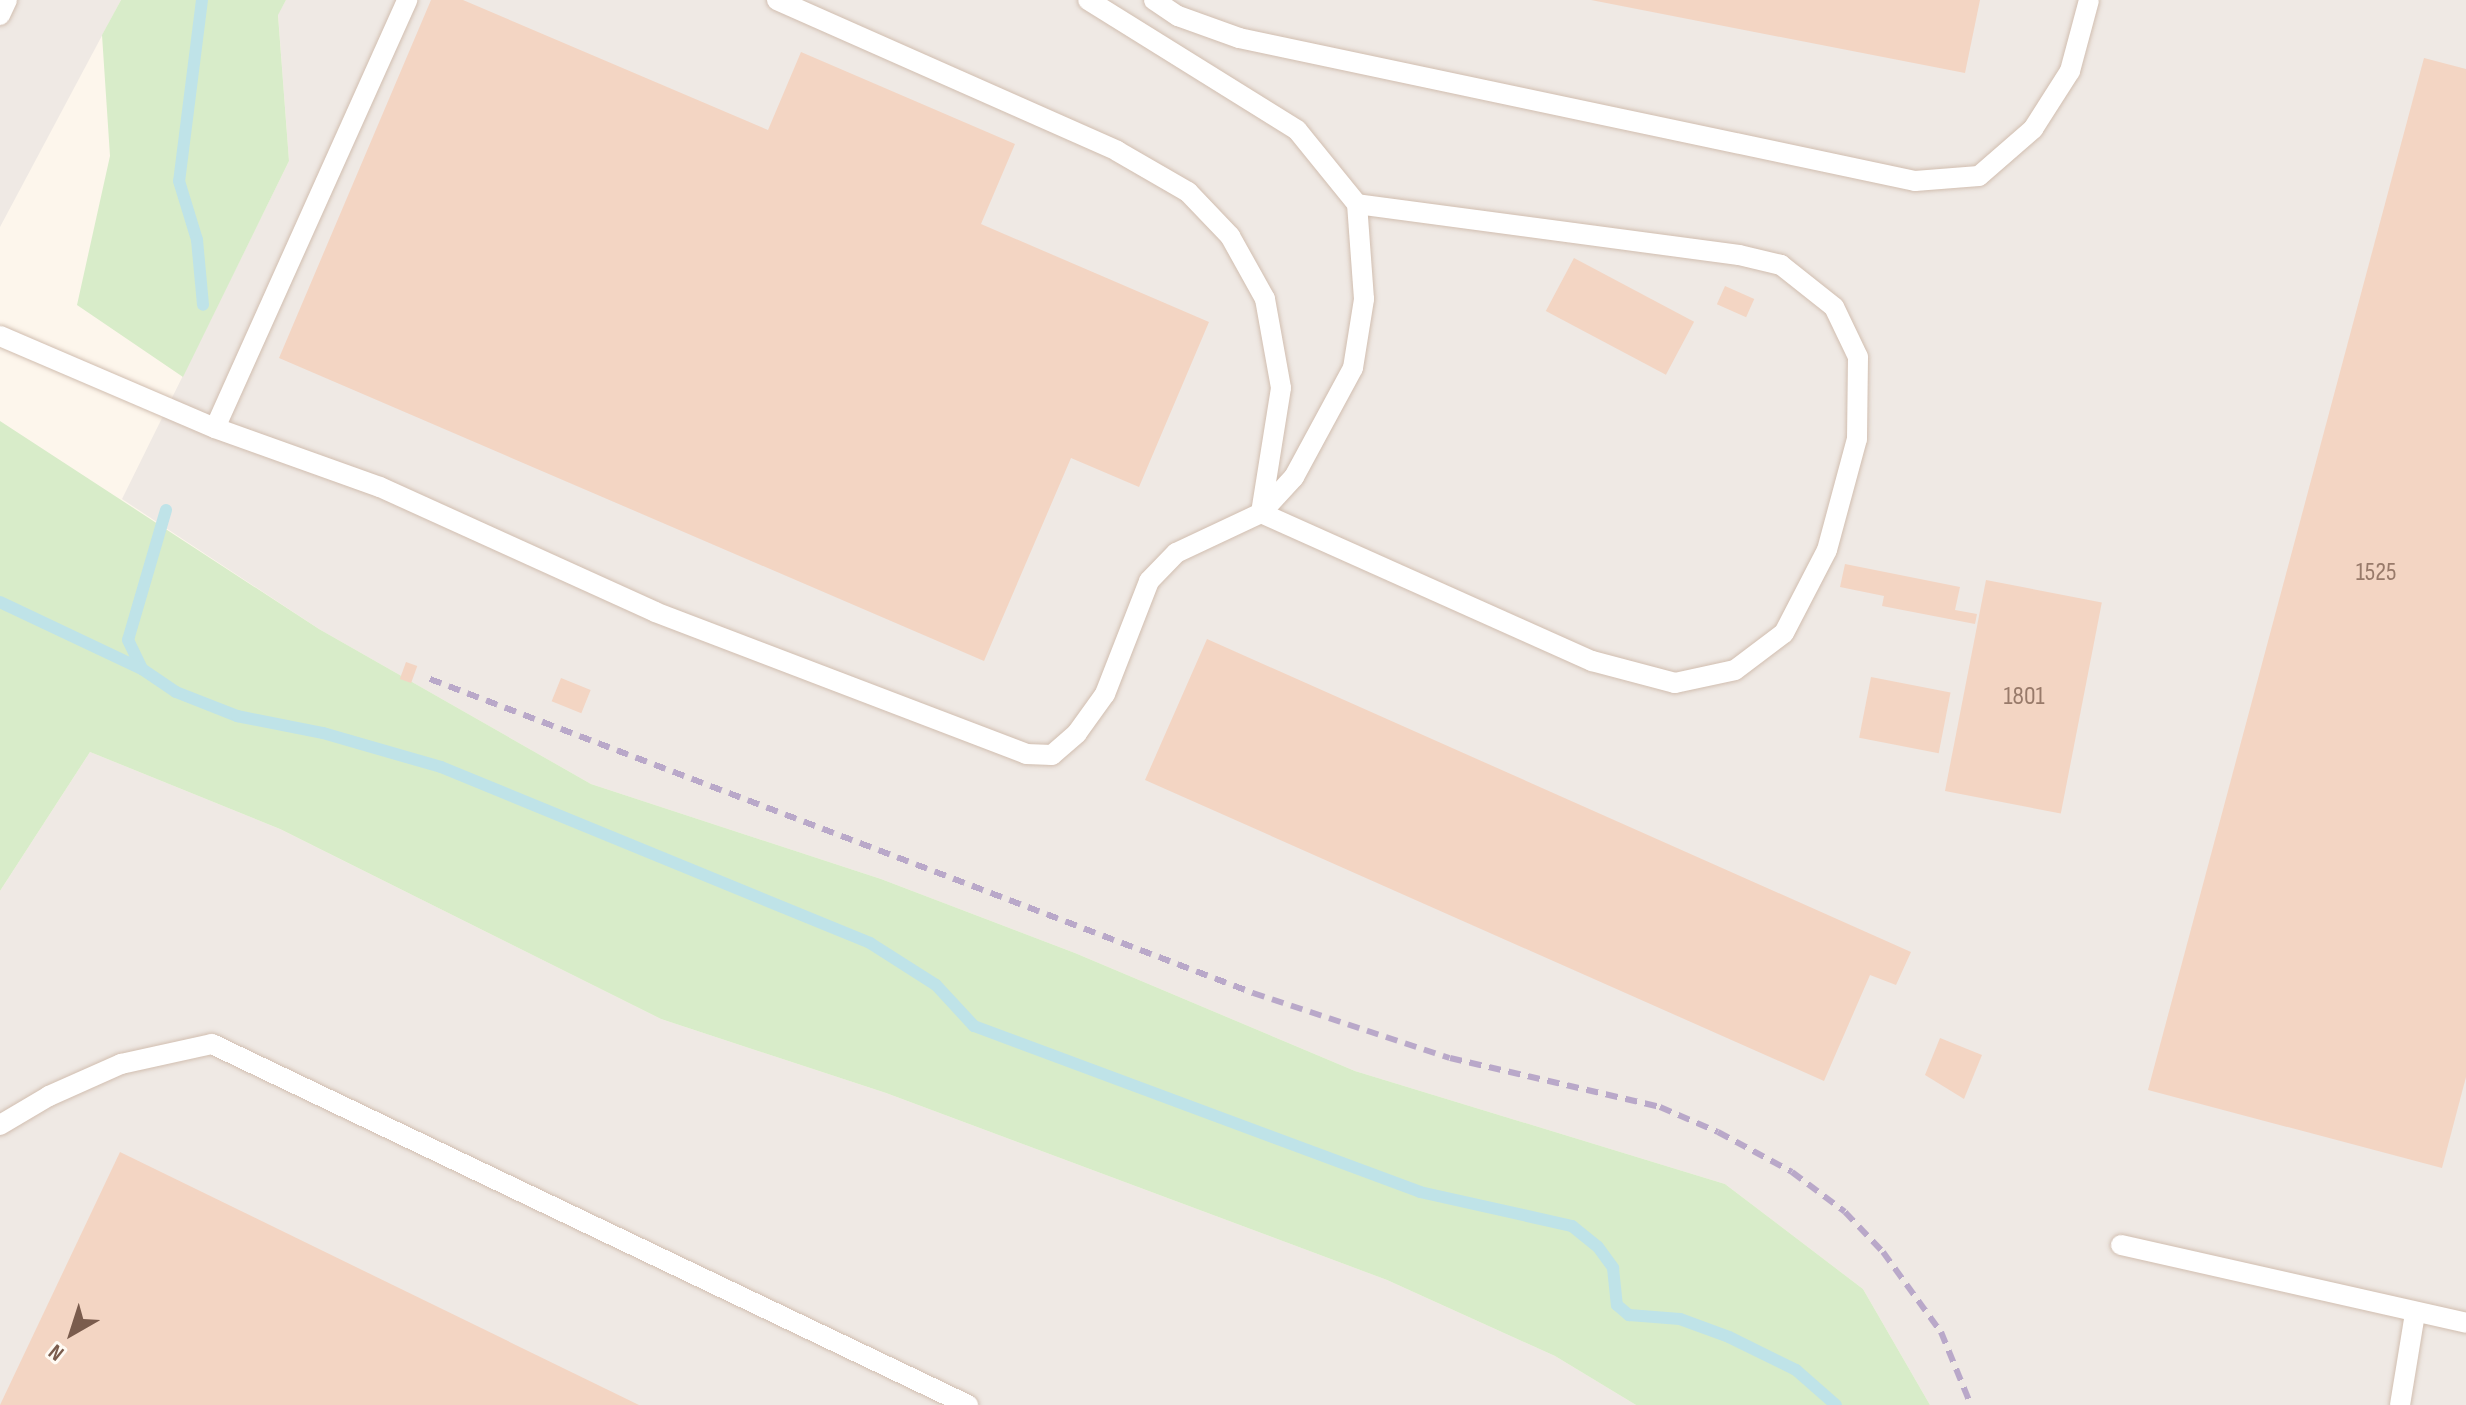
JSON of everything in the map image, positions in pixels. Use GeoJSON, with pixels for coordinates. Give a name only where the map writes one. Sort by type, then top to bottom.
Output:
{"type":"FeatureCollection","features":[{"type":"Feature","properties":{"kind":"lane"},"geometry":{"type":"LineString","coordinates":[[0,15],[7,0]]}},
{"type":"Feature","properties":{"kind":"lane"},"geometry":{"type":"LineString","coordinates":[[215,428],[407,0]]}},
{"type":"Feature","properties":{"kind":"lane"},"geometry":{"type":"LineString","coordinates":[[777,0],[1117,151],[1188,192],[1230,236],[1265,299],[1281,388],[1261,513]]}},
{"type":"Feature","properties":{"kind":"lane"},"geometry":{"type":"LineString","coordinates":[[0,336],[215,428],[380,487],[655,612],[1026,754],[1052,755],[1092,714],[1115,674],[1134,610],[1167,563],[1261,513],[1294,477],[1353,368],[1364,299],[1357,204],[1297,130],[1088,0]]}},
{"type":"Feature","properties":{"kind":"lane"},"geometry":{"type":"LineString","coordinates":[[1154,0],[1178,16],[1239,38],[1915,181],[1979,176],[2033,129],[2070,71],[2089,0]]}},
{"type":"Feature","properties":{"kind":"lane"},"geometry":{"type":"LineString","coordinates":[[1261,513],[1592,661],[1675,683],[1735,670],[1784,633],[1827,550],[1857,439],[1858,357],[1834,307],[1781,265],[1357,204]]}},
{"type":"Feature","properties":{"kind":"lane"},"geometry":{"type":"LineString","coordinates":[[0,1125],[121,1064],[212,1044],[968,1405]]}},
{"type":"Feature","properties":{"kind":"lane"},"geometry":{"type":"LineString","coordinates":[[2121,1245],[2466,1323]]}},
{"type":"Feature","properties":{"kind":"lane"},"geometry":{"type":"LineString","coordinates":[[2400,1405],[2415,1313]]}},
{"type":"Feature","properties":{"kind":"shaded area"},"geometry":{"type":"Polygon","coordinates":[[[0,0],[121,0],[0,227],[0,0]]]}},
{"type":"Feature","properties":{"kind":"shaded area"},"geometry":{"type":"Polygon","coordinates":[[[286,0],[2466,0],[2466,1405],[1930,1405],[1863,1289],[1725,1184],[1355,1071],[1075,953],[881,879],[591,784],[319,629],[122,499],[289,161],[278,14],[286,0]]]}},
{"type":"Feature","properties":{"kind":"shaded area"},"geometry":{"type":"Polygon","coordinates":[[[90,752],[280,829],[661,1019],[886,1093],[1387,1280],[1555,1356],[1636,1405],[0,1405],[0,891],[90,752]]]}},
{"type":"Feature","properties":{"kind":"green space"},"geometry":{"type":"Polygon","coordinates":[[[121,0],[286,0],[278,15],[289,161],[183,377],[77,305],[110,156],[102,35],[121,0]]]}},
{"type":"Feature","properties":{"kind":"green space"},"geometry":{"type":"Polygon","coordinates":[[[0,421],[319,629],[591,784],[881,879],[1075,953],[1355,1071],[1725,1184],[1863,1289],[1930,1405],[1636,1405],[1555,1356],[1387,1280],[886,1093],[661,1019],[280,829],[90,752],[0,891],[0,421]]]}},
{"type":"Feature","properties":{"kind":"building"},"geometry":{"type":"Polygon","coordinates":[[[431,0],[463,0],[768,130],[801,52],[1015,144],[981,224],[1209,322],[1139,487],[1071,458],[984,661],[279,358],[431,0]]]}},
{"type":"Feature","properties":{"kind":"building"},"geometry":{"type":"Polygon","coordinates":[[[1591,0],[1980,0],[1965,73],[1591,0]]]}},
{"type":"Feature","properties":{"kind":"building"},"geometry":{"type":"Polygon","coordinates":[[[2424,58],[2466,69],[2466,1077],[2442,1168],[2148,1090],[2424,58]]]}},
{"type":"Feature","properties":{"kind":"building"},"geometry":{"type":"Polygon","coordinates":[[[1574,258],[1694,322],[1666,375],[1546,311],[1574,258]]]}},
{"type":"Feature","properties":{"kind":"building"},"geometry":{"type":"Polygon","coordinates":[[[1725,286],[1754,299],[1746,317],[1717,304],[1725,286]]]}},
{"type":"Feature","properties":{"kind":"building"},"geometry":{"type":"Polygon","coordinates":[[[1845,564],[1960,587],[1955,610],[1977,614],[1975,624],[1882,606],[1884,596],[1840,587],[1845,564]]]}},
{"type":"Feature","properties":{"kind":"building"},"geometry":{"type":"Polygon","coordinates":[[[1986,580],[2102,603],[2061,814],[1945,791],[1986,580]]]}},
{"type":"Feature","properties":{"kind":"building"},"geometry":{"type":"Polygon","coordinates":[[[1207,639],[1911,952],[1896,985],[1870,975],[1824,1081],[1145,780],[1207,639]]]}},
{"type":"Feature","properties":{"kind":"building"},"geometry":{"type":"Polygon","coordinates":[[[406,662],[417,666],[411,683],[400,679],[406,662]]]}},
{"type":"Feature","properties":{"kind":"building"},"geometry":{"type":"Polygon","coordinates":[[[1871,677],[1951,692],[1939,753],[1859,738],[1871,677]]]}},
{"type":"Feature","properties":{"kind":"building"},"geometry":{"type":"Polygon","coordinates":[[[561,678],[591,690],[581,713],[552,701],[561,678]]]}},
{"type":"Feature","properties":{"kind":"building"},"geometry":{"type":"Polygon","coordinates":[[[1940,1038],[1982,1055],[1964,1099],[1925,1075],[1940,1038]]]}},
{"type":"Feature","properties":{"kind":"building"},"geometry":{"type":"Polygon","coordinates":[[[120,1152],[639,1405],[0,1405],[120,1152]]]}},
{"type":"Feature","properties":{"kind":"waterway"},"geometry":{"type":"LineString","coordinates":[[202,0],[179,181],[197,240],[203,305]]}},
{"type":"Feature","properties":{"kind":"waterway"},"geometry":{"type":"LineString","coordinates":[[166,510],[128,640],[142,669],[176,692],[237,716],[323,733],[441,767],[870,943],[936,985],[974,1026],[1420,1192],[1572,1226],[1598,1247],[1613,1268],[1617,1305],[1629,1315],[1680,1319],[1729,1337],[1796,1370],[1836,1405]]}},
{"type":"Feature","properties":{"kind":"waterway"},"geometry":{"type":"LineString","coordinates":[[0,602],[142,669]]}},
{"type":"Feature","properties":{"kind":"railway"},"geometry":{"type":"LineString","coordinates":[[430,679],[1253,993],[1450,1058],[1660,1107],[1718,1132],[1792,1172],[1845,1212],[1883,1252],[1941,1332],[1971,1405]]}}]}
